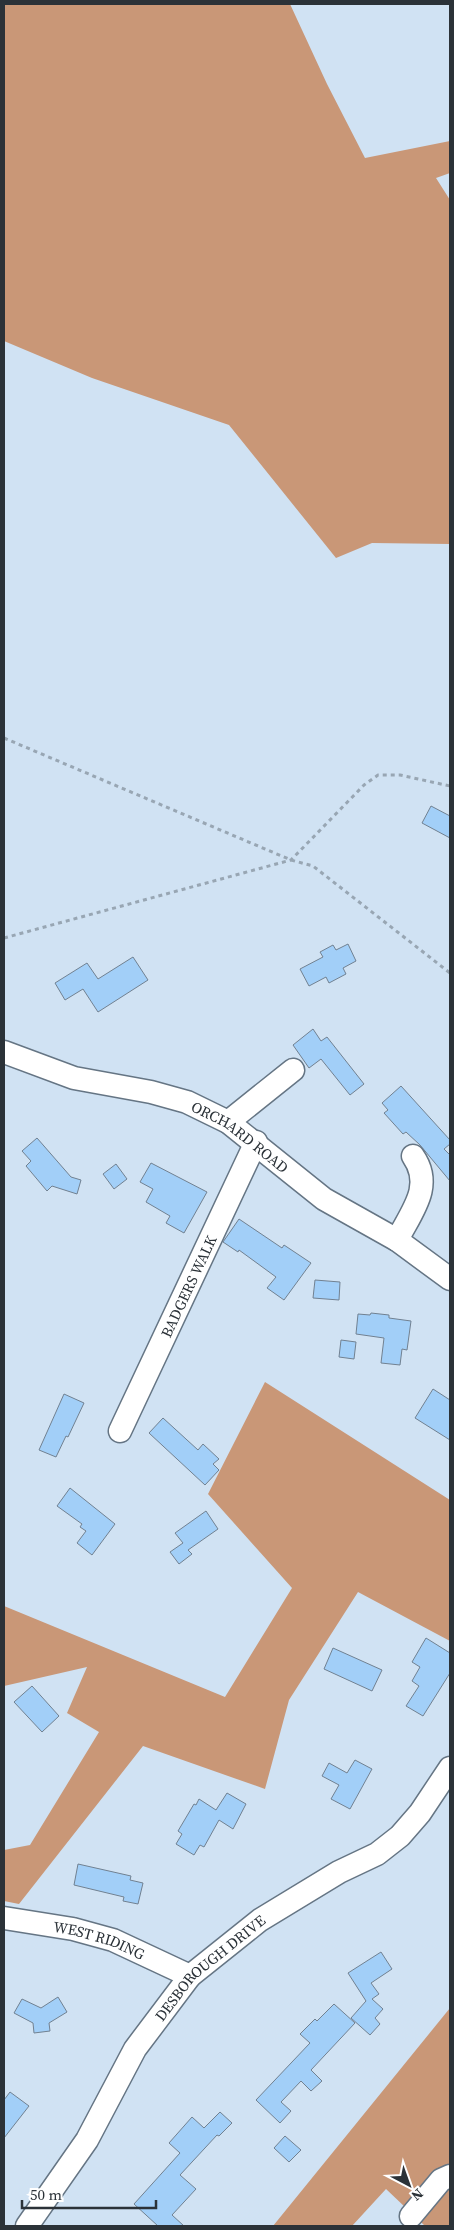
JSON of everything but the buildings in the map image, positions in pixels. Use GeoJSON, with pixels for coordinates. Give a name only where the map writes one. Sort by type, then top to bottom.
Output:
{"type":"FeatureCollection","features":[{"type":"Feature","properties":{"kind":"street","name":"ORCHARD ROAD"},"geometry":{"type":"LineString","coordinates":[[4,1052],[74,1078],[151,1092],[187,1102],[228,1122],[256,1142],[324,1199],[397,1240],[450,1279]]}},
{"type":"Feature","properties":{"kind":"street"},"geometry":{"type":"LineString","coordinates":[[228,1122],[293,1070]]}},
{"type":"Feature","properties":{"kind":"street","name":"BADGERS WALK"},"geometry":{"type":"LineString","coordinates":[[120,1431],[256,1142]]}},
{"type":"Feature","properties":{"kind":"street"},"geometry":{"type":"LineString","coordinates":[[397,1240],[422,1194],[421,1167],[413,1156]]}},
{"type":"Feature","properties":{"kind":"street","name":"DESBOROUGH DRIVE"},"geometry":{"type":"LineString","coordinates":[[27,2226],[87,2140],[134,2049],[190,1976],[260,1920],[339,1872],[377,1854],[400,1836],[420,1813],[450,1768]]}},
{"type":"Feature","properties":{"kind":"street","name":"WEST RIDING"},"geometry":{"type":"LineString","coordinates":[[4,1918],[73,1929],[113,1940],[190,1976]]}},
{"type":"Feature","properties":{"kind":"street"},"geometry":{"type":"LineString","coordinates":[[411,2216],[441,2180],[450,2176]]}},
{"type":"Feature","properties":{"kind":"path"},"geometry":{"type":"LineString","coordinates":[[4,738],[291,860],[313,866],[450,974]]}},
{"type":"Feature","properties":{"kind":"path"},"geometry":{"type":"LineString","coordinates":[[4,938],[291,860],[364,785],[378,775],[400,774],[450,786]]}},
{"type":"Feature","properties":{"kind":"shaded area"},"geometry":{"type":"Polygon","coordinates":[[[4,4],[290,4],[327,84],[365,158],[450,141],[450,173],[436,178],[450,200],[450,544],[372,543],[336,558],[229,425],[92,378],[4,341],[4,4]]]}},
{"type":"Feature","properties":{"kind":"shaded area"},"geometry":{"type":"Polygon","coordinates":[[[265,1382],[450,1500],[450,1641],[358,1592],[289,1700],[265,1789],[143,1746],[19,1904],[4,1901],[4,1850],[30,1845],[99,1732],[67,1713],[87,1667],[4,1686],[4,1606],[225,1697],[292,1588],[208,1494],[265,1382]]]}},
{"type":"Feature","properties":{"kind":"shaded area"},"geometry":{"type":"Polygon","coordinates":[[[450,2008],[450,2226],[425,2226],[386,2189],[352,2226],[273,2226],[450,2008]]]}}]}
